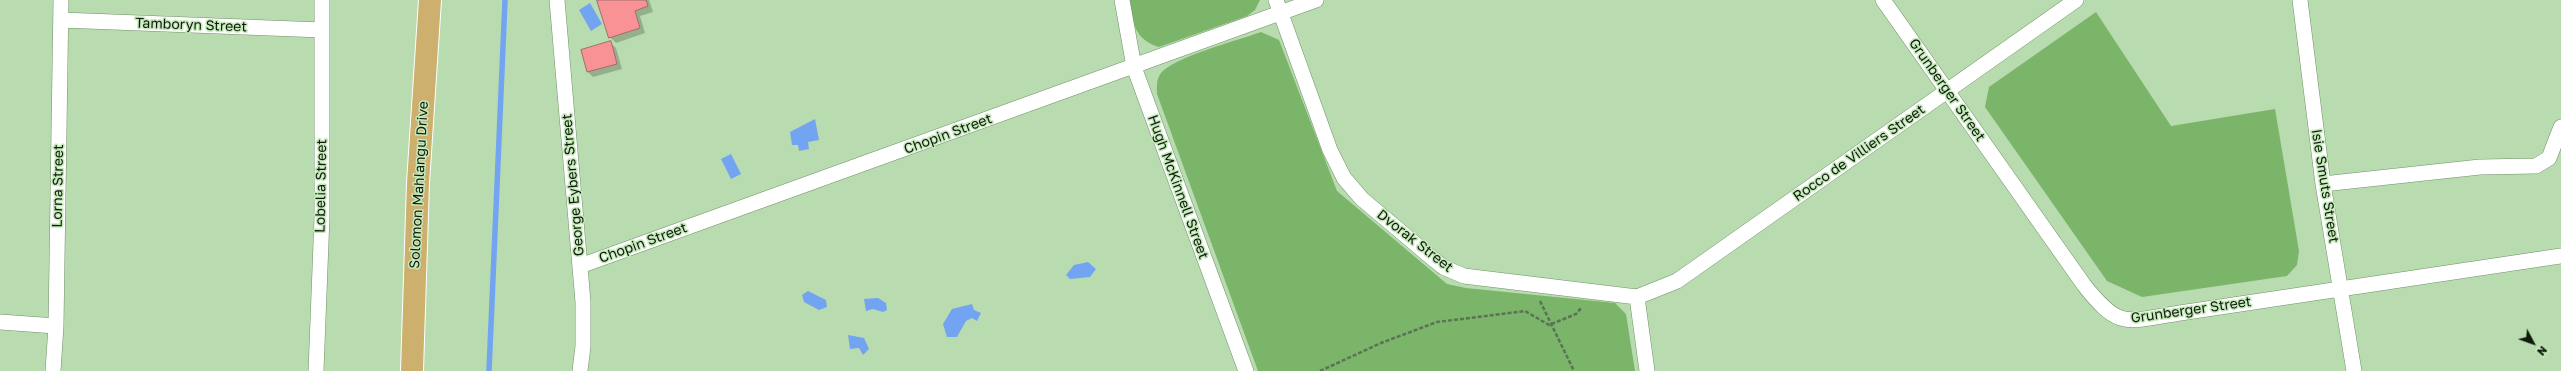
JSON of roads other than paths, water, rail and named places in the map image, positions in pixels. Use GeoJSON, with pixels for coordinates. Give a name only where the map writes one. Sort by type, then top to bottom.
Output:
{"type":"FeatureCollection","features":[{"type":"Feature","properties":{"kind":"main road","name":"Solomon Mahlangu Drive"},"geometry":{"type":"LineString","coordinates":[[412,371],[418,183],[430,0]]}},
{"type":"Feature","properties":{"kind":"street","name":"Lorna Street"},"geometry":{"type":"LineString","coordinates":[[53,371],[56,326],[61,0]]}},
{"type":"Feature","properties":{"kind":"street","name":"Lobelia Street"},"geometry":{"type":"LineString","coordinates":[[316,371],[322,217],[322,0]]}},
{"type":"Feature","properties":{"kind":"street","name":"George Eybers Street"},"geometry":{"type":"LineString","coordinates":[[557,0],[584,329],[580,371]]}},
{"type":"Feature","properties":{"kind":"street","name":"Hugh McKinnell Street"},"geometry":{"type":"LineString","coordinates":[[1122,0],[1134,67],[1246,371]]}},
{"type":"Feature","properties":{"kind":"street","name":"Chopin Street"},"geometry":{"type":"LineString","coordinates":[[580,266],[1134,67],[1278,6],[1316,0]]}},
{"type":"Feature","properties":{"kind":"street","name":"Grunberger Street"},"geometry":{"type":"LineString","coordinates":[[1883,0],[2084,285],[2100,305],[2112,315],[2120,319],[2136,320],[2561,256]]}},
{"type":"Feature","properties":{"kind":"street","name":"Rocco de Villiers Street"},"geometry":{"type":"LineString","coordinates":[[1638,297],[1661,289],[1677,281],[2076,0]]}},
{"type":"Feature","properties":{"kind":"street","name":"Isie Smuts Street"},"geometry":{"type":"LineString","coordinates":[[2300,0],[2323,184],[2342,289],[2354,371]]}},
{"type":"Feature","properties":{"kind":"street","name":"Dvorak Street"},"geometry":{"type":"LineString","coordinates":[[1278,6],[1330,150],[1344,178],[1353,190],[1443,267],[1464,276],[1599,291],[1638,297]]}},
{"type":"Feature","properties":{"kind":"street","name":"Tamboryn Street"},"geometry":{"type":"LineString","coordinates":[[60,20],[322,30]]}},
{"type":"Feature","properties":{"kind":"street"},"geometry":{"type":"LineString","coordinates":[[2323,184],[2480,167],[2536,166],[2549,158],[2561,127]]}},
{"type":"Feature","properties":{"kind":"street"},"geometry":{"type":"LineString","coordinates":[[1638,297],[1647,371]]}},
{"type":"Feature","properties":{"kind":"street"},"geometry":{"type":"LineString","coordinates":[[0,322],[56,326]]}},
{"type":"Feature","properties":{"kind":"water"},"geometry":{"type":"Polygon","coordinates":[[[590,3],[602,24],[591,31],[579,10],[590,3]]]}},
{"type":"Feature","properties":{"kind":"water"},"geometry":{"type":"Polygon","coordinates":[[[815,119],[819,140],[808,142],[809,149],[799,151],[798,145],[792,145],[790,132],[815,119]]]}},
{"type":"Feature","properties":{"kind":"water"},"geometry":{"type":"Polygon","coordinates":[[[731,154],[741,174],[731,179],[721,159],[731,154]]]}},
{"type":"Feature","properties":{"kind":"water"},"geometry":{"type":"Polygon","coordinates":[[[1088,262],[1096,269],[1090,277],[1070,279],[1066,275],[1074,265],[1088,262]]]}},
{"type":"Feature","properties":{"kind":"water"},"geometry":{"type":"Polygon","coordinates":[[[808,291],[826,300],[827,307],[819,310],[804,302],[802,295],[808,291]]]}},
{"type":"Feature","properties":{"kind":"water"},"geometry":{"type":"Polygon","coordinates":[[[878,298],[886,303],[887,310],[883,312],[873,309],[866,311],[864,299],[878,298]]]}},
{"type":"Feature","properties":{"kind":"water"},"geometry":{"type":"Polygon","coordinates":[[[972,304],[974,310],[981,313],[977,321],[972,318],[966,321],[957,337],[947,337],[943,324],[952,309],[972,304]]]}},
{"type":"Feature","properties":{"kind":"water"},"geometry":{"type":"Polygon","coordinates":[[[848,335],[864,338],[869,349],[863,355],[859,348],[850,349],[848,335]]]}},
{"type":"Feature","properties":{"kind":"waterway"},"geometry":{"type":"LineString","coordinates":[[489,371],[505,0]]}}]}
